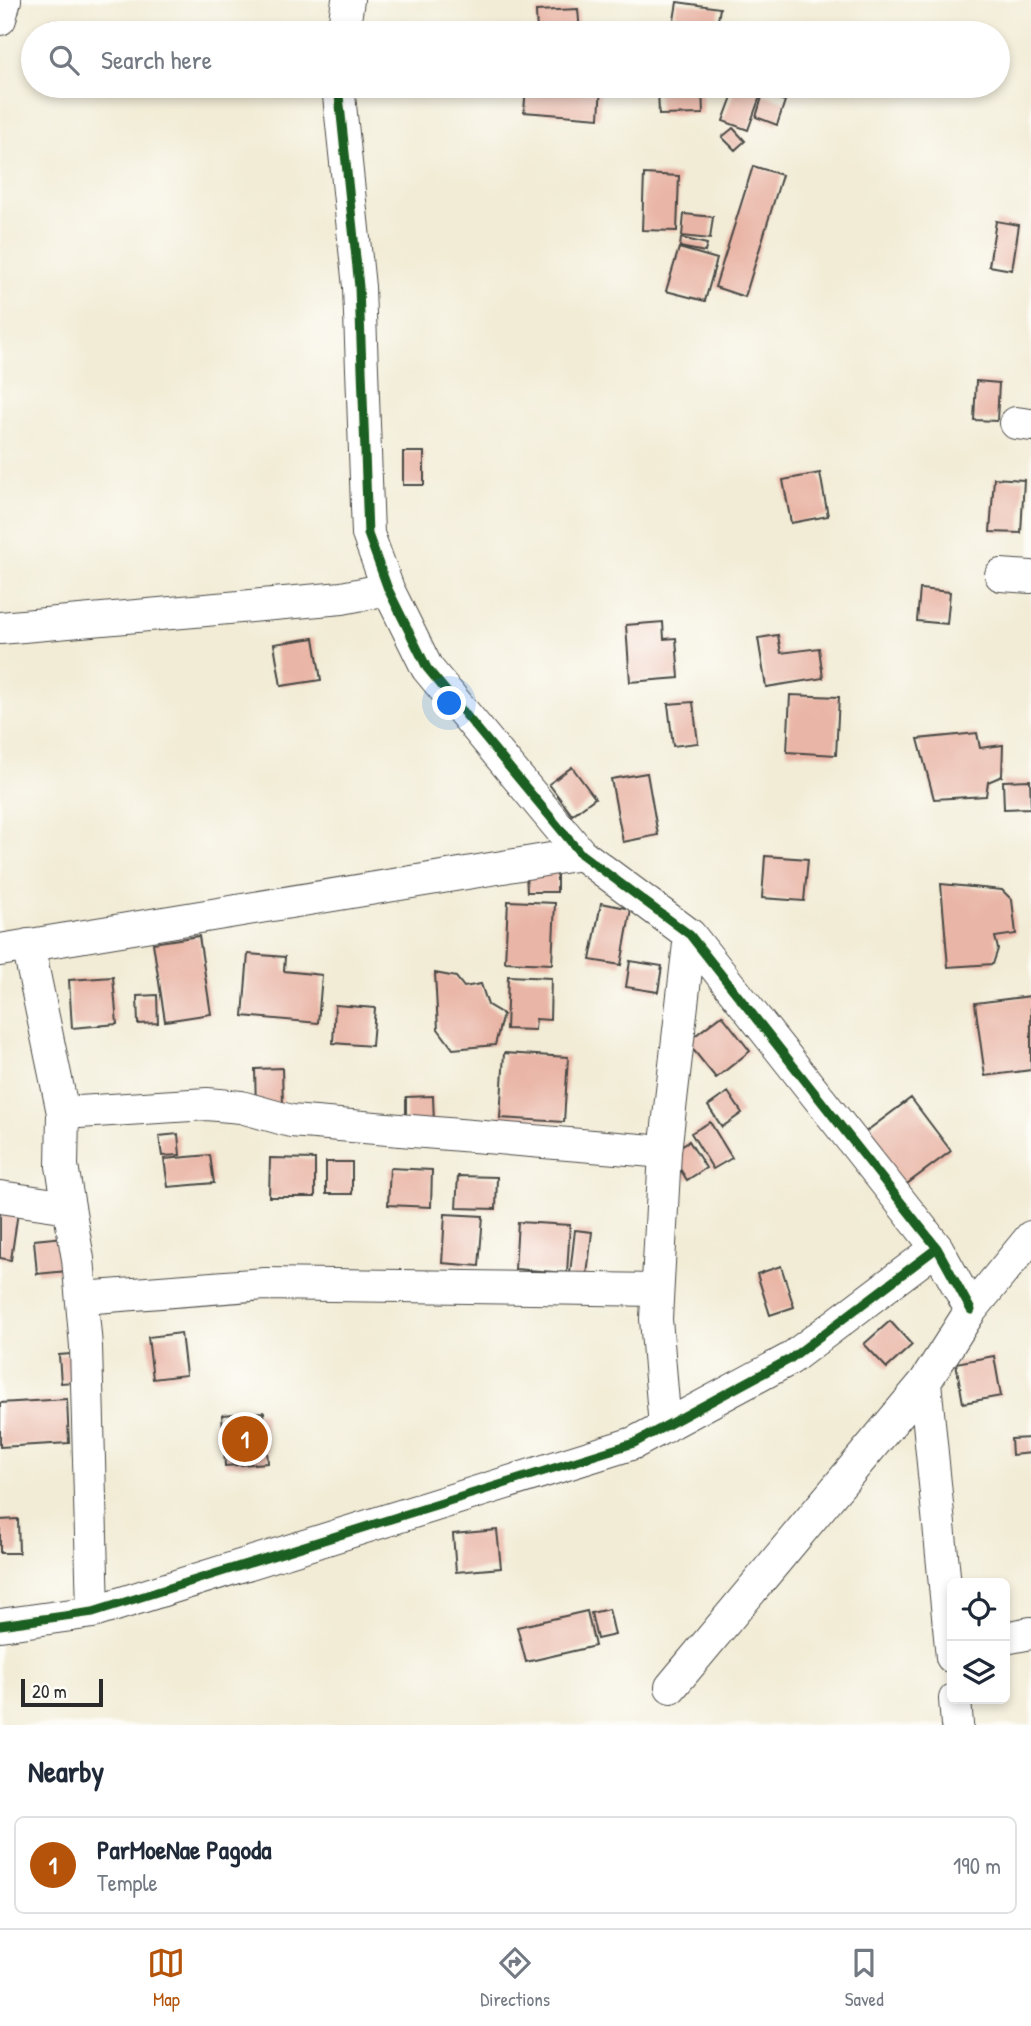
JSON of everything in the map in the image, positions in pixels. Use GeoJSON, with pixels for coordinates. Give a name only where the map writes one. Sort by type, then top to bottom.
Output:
{"type":"FeatureCollection","features":[{"type":"Feature","properties":{"kind":"street"},"geometry":{"type":"LineString","coordinates":[[0,19],[5,0]]}},
{"type":"Feature","properties":{"kind":"street"},"geometry":{"type":"LineString","coordinates":[[345,21],[348,0]]}},
{"type":"Feature","properties":{"kind":"street"},"geometry":{"type":"LineString","coordinates":[[339,98],[359,288],[368,534],[388,589],[427,668],[581,854],[690,935],[937,1248],[971,1310]]}},
{"type":"Feature","properties":{"kind":"street"},"geometry":{"type":"LineString","coordinates":[[0,628],[342,598],[388,589]]}},
{"type":"Feature","properties":{"kind":"street"},"geometry":{"type":"LineString","coordinates":[[93,1612],[86,1346],[82,1298],[62,1166],[62,1112],[14,948],[581,854]]}},
{"type":"Feature","properties":{"kind":"street"},"geometry":{"type":"LineString","coordinates":[[665,1427],[656,1319],[657,1290],[665,1152],[690,935]]}},
{"type":"Feature","properties":{"kind":"street"},"geometry":{"type":"LineString","coordinates":[[62,1112],[218,1105],[241,1107],[291,1121],[665,1152]]}},
{"type":"Feature","properties":{"kind":"street"},"geometry":{"type":"LineString","coordinates":[[0,1197],[69,1207]]}},
{"type":"Feature","properties":{"kind":"street"},"geometry":{"type":"LineString","coordinates":[[671,1687],[925,1382],[971,1310],[1030,1242]]}},
{"type":"Feature","properties":{"kind":"street"},"geometry":{"type":"LineString","coordinates":[[1,1633],[93,1612],[634,1443],[790,1359],[937,1248]]}},
{"type":"Feature","properties":{"kind":"street"},"geometry":{"type":"LineString","coordinates":[[82,1298],[265,1283],[657,1290]]}},
{"type":"Feature","properties":{"kind":"street"},"geometry":{"type":"LineString","coordinates":[[925,1382],[951,1641]]}},
{"type":"Feature","properties":{"kind":"street"},"geometry":{"type":"LineString","coordinates":[[1010,1637],[1031,1633]]}},
{"type":"Feature","properties":{"kind":"street"},"geometry":{"type":"LineString","coordinates":[[955,1704],[957,1725]]}},
{"type":"Feature","properties":{"kind":"building"},"geometry":{"type":"Polygon","coordinates":[[[677,2],[720,8],[718,21],[674,21],[677,2]]]}},
{"type":"Feature","properties":{"kind":"building"},"geometry":{"type":"Polygon","coordinates":[[[578,9],[579,21],[536,21],[536,11],[578,9]]]}},
{"type":"Feature","properties":{"kind":"building"},"geometry":{"type":"Polygon","coordinates":[[[525,98],[600,98],[599,118],[524,112],[525,98]]]}},
{"type":"Feature","properties":{"kind":"building"},"geometry":{"type":"Polygon","coordinates":[[[658,98],[702,98],[703,114],[659,115],[658,98]]]}},
{"type":"Feature","properties":{"kind":"building"},"geometry":{"type":"Polygon","coordinates":[[[732,98],[759,98],[748,130],[723,121],[732,98]]]}},
{"type":"Feature","properties":{"kind":"building"},"geometry":{"type":"Polygon","coordinates":[[[762,98],[785,101],[777,125],[756,117],[762,98]]]}},
{"type":"Feature","properties":{"kind":"building"},"geometry":{"type":"Polygon","coordinates":[[[733,128],[745,141],[735,150],[722,137],[733,128]]]}},
{"type":"Feature","properties":{"kind":"building"},"geometry":{"type":"Polygon","coordinates":[[[753,166],[782,175],[745,297],[715,287],[753,166]]]}},
{"type":"Feature","properties":{"kind":"building"},"geometry":{"type":"Polygon","coordinates":[[[644,174],[679,176],[677,231],[642,230],[644,174]]]}},
{"type":"Feature","properties":{"kind":"building"},"geometry":{"type":"Polygon","coordinates":[[[684,214],[713,217],[710,239],[682,236],[684,214]]]}},
{"type":"Feature","properties":{"kind":"building"},"geometry":{"type":"Polygon","coordinates":[[[996,221],[1019,225],[1012,270],[989,266],[996,221]]]}},
{"type":"Feature","properties":{"kind":"building"},"geometry":{"type":"Polygon","coordinates":[[[681,238],[707,244],[705,252],[680,247],[681,238]]]}},
{"type":"Feature","properties":{"kind":"building"},"geometry":{"type":"Polygon","coordinates":[[[679,248],[717,259],[705,301],[666,291],[679,248]]]}},
{"type":"Feature","properties":{"kind":"building"},"geometry":{"type":"Polygon","coordinates":[[[976,381],[999,383],[997,421],[974,420],[976,381]]]}},
{"type":"Feature","properties":{"kind":"building"},"geometry":{"type":"Polygon","coordinates":[[[403,452],[424,452],[424,485],[403,485],[403,452]]]}},
{"type":"Feature","properties":{"kind":"building"},"geometry":{"type":"Polygon","coordinates":[[[820,473],[828,516],[791,523],[783,480],[820,473]]]}},
{"type":"Feature","properties":{"kind":"building"},"geometry":{"type":"Polygon","coordinates":[[[994,478],[1024,480],[1021,533],[990,532],[994,478]]]}},
{"type":"Feature","properties":{"kind":"building"},"geometry":{"type":"Polygon","coordinates":[[[920,589],[950,592],[947,624],[917,621],[920,589]]]}},
{"type":"Feature","properties":{"kind":"building"},"geometry":{"type":"Polygon","coordinates":[[[663,622],[664,639],[676,638],[679,678],[630,682],[626,625],[663,622]]]}},
{"type":"Feature","properties":{"kind":"building"},"geometry":{"type":"Polygon","coordinates":[[[778,635],[781,653],[819,648],[823,678],[766,687],[758,638],[778,635]]]}},
{"type":"Feature","properties":{"kind":"building"},"geometry":{"type":"Polygon","coordinates":[[[314,638],[321,680],[281,686],[274,644],[314,638]]]}},
{"type":"Feature","properties":{"kind":"building"},"geometry":{"type":"Polygon","coordinates":[[[790,695],[839,697],[836,755],[787,752],[790,695]]]}},
{"type":"Feature","properties":{"kind":"building"},"geometry":{"type":"Polygon","coordinates":[[[693,702],[698,743],[673,746],[668,704],[693,702]]]}},
{"type":"Feature","properties":{"kind":"building"},"geometry":{"type":"Polygon","coordinates":[[[977,733],[980,748],[1003,745],[1002,776],[988,782],[986,796],[934,799],[918,739],[977,733]]]}},
{"type":"Feature","properties":{"kind":"building"},"geometry":{"type":"Polygon","coordinates":[[[572,767],[595,798],[572,815],[549,784],[572,767]]]}},
{"type":"Feature","properties":{"kind":"building"},"geometry":{"type":"Polygon","coordinates":[[[647,773],[658,835],[623,842],[611,779],[647,773]]]}},
{"type":"Feature","properties":{"kind":"building"},"geometry":{"type":"Polygon","coordinates":[[[1030,780],[1031,808],[1004,809],[1003,781],[1030,780]]]}},
{"type":"Feature","properties":{"kind":"building"},"geometry":{"type":"Polygon","coordinates":[[[765,856],[808,859],[804,901],[762,898],[765,856]]]}},
{"type":"Feature","properties":{"kind":"building"},"geometry":{"type":"Polygon","coordinates":[[[526,872],[557,872],[557,892],[527,892],[526,872]]]}},
{"type":"Feature","properties":{"kind":"building"},"geometry":{"type":"Polygon","coordinates":[[[941,884],[1002,890],[1012,900],[1016,934],[995,937],[998,949],[993,964],[948,967],[941,884]]]}},
{"type":"Feature","properties":{"kind":"building"},"geometry":{"type":"Polygon","coordinates":[[[508,901],[555,903],[552,964],[505,962],[508,901]]]}},
{"type":"Feature","properties":{"kind":"building"},"geometry":{"type":"Polygon","coordinates":[[[601,903],[631,909],[621,965],[590,960],[601,903]]]}},
{"type":"Feature","properties":{"kind":"building"},"geometry":{"type":"Polygon","coordinates":[[[199,936],[211,1014],[165,1021],[153,943],[199,936]]]}},
{"type":"Feature","properties":{"kind":"building"},"geometry":{"type":"Polygon","coordinates":[[[248,954],[285,957],[284,971],[322,975],[318,1023],[243,1016],[248,954]]]}},
{"type":"Feature","properties":{"kind":"building"},"geometry":{"type":"Polygon","coordinates":[[[630,961],[662,966],[658,992],[626,987],[630,961]]]}},
{"type":"Feature","properties":{"kind":"building"},"geometry":{"type":"Polygon","coordinates":[[[435,973],[456,977],[464,987],[481,984],[488,1005],[503,1014],[495,1045],[453,1049],[438,1029],[435,973]]]}},
{"type":"Feature","properties":{"kind":"building"},"geometry":{"type":"Polygon","coordinates":[[[508,976],[551,978],[550,1020],[536,1019],[535,1030],[506,1029],[508,976]]]}},
{"type":"Feature","properties":{"kind":"building"},"geometry":{"type":"Polygon","coordinates":[[[113,977],[117,1024],[72,1028],[69,980],[113,977]]]}},
{"type":"Feature","properties":{"kind":"building"},"geometry":{"type":"Polygon","coordinates":[[[157,995],[158,1023],[138,1024],[137,996],[157,995]]]}},
{"type":"Feature","properties":{"kind":"building"},"geometry":{"type":"Polygon","coordinates":[[[1031,996],[1031,1070],[985,1076],[975,1003],[1031,996]]]}},
{"type":"Feature","properties":{"kind":"building"},"geometry":{"type":"Polygon","coordinates":[[[335,1005],[375,1008],[372,1046],[333,1043],[335,1005]]]}},
{"type":"Feature","properties":{"kind":"building"},"geometry":{"type":"Polygon","coordinates":[[[722,1015],[750,1051],[716,1078],[687,1042],[722,1015]]]}},
{"type":"Feature","properties":{"kind":"building"},"geometry":{"type":"Polygon","coordinates":[[[504,1053],[568,1057],[564,1122],[500,1118],[504,1053]]]}},
{"type":"Feature","properties":{"kind":"building"},"geometry":{"type":"Polygon","coordinates":[[[282,1068],[283,1106],[256,1108],[255,1069],[282,1068]]]}},
{"type":"Feature","properties":{"kind":"building"},"geometry":{"type":"Polygon","coordinates":[[[728,1092],[742,1113],[722,1127],[708,1106],[728,1092]]]}},
{"type":"Feature","properties":{"kind":"building"},"geometry":{"type":"Polygon","coordinates":[[[433,1096],[434,1123],[406,1124],[406,1097],[433,1096]]]}},
{"type":"Feature","properties":{"kind":"building"},"geometry":{"type":"Polygon","coordinates":[[[911,1098],[951,1151],[904,1186],[864,1133],[911,1098]]]}},
{"type":"Feature","properties":{"kind":"building"},"geometry":{"type":"Polygon","coordinates":[[[710,1122],[732,1158],[713,1169],[691,1133],[710,1122]]]}},
{"type":"Feature","properties":{"kind":"building"},"geometry":{"type":"Polygon","coordinates":[[[178,1134],[180,1155],[162,1156],[159,1136],[178,1134]]]}},
{"type":"Feature","properties":{"kind":"building"},"geometry":{"type":"Polygon","coordinates":[[[689,1141],[706,1168],[687,1180],[670,1153],[689,1141]]]}},
{"type":"Feature","properties":{"kind":"building"},"geometry":{"type":"Polygon","coordinates":[[[210,1155],[214,1183],[168,1187],[164,1159],[210,1155]]]}},
{"type":"Feature","properties":{"kind":"building"},"geometry":{"type":"Polygon","coordinates":[[[270,1158],[315,1159],[315,1197],[269,1197],[270,1158]]]}},
{"type":"Feature","properties":{"kind":"building"},"geometry":{"type":"Polygon","coordinates":[[[326,1162],[352,1162],[352,1194],[326,1194],[326,1162]]]}},
{"type":"Feature","properties":{"kind":"building"},"geometry":{"type":"Polygon","coordinates":[[[390,1168],[432,1170],[431,1207],[388,1205],[390,1168]]]}},
{"type":"Feature","properties":{"kind":"building"},"geometry":{"type":"Polygon","coordinates":[[[458,1176],[497,1177],[496,1209],[456,1208],[458,1176]]]}},
{"type":"Feature","properties":{"kind":"building"},"geometry":{"type":"Polygon","coordinates":[[[0,1209],[18,1212],[11,1260],[0,1258],[0,1209]]]}},
{"type":"Feature","properties":{"kind":"building"},"geometry":{"type":"Polygon","coordinates":[[[445,1214],[483,1216],[479,1266],[442,1263],[445,1214]]]}},
{"type":"Feature","properties":{"kind":"building"},"geometry":{"type":"Polygon","coordinates":[[[518,1222],[570,1225],[567,1273],[515,1269],[518,1222]]]}},
{"type":"Feature","properties":{"kind":"building"},"geometry":{"type":"Polygon","coordinates":[[[575,1230],[592,1232],[586,1284],[569,1282],[575,1230]]]}},
{"type":"Feature","properties":{"kind":"building"},"geometry":{"type":"Polygon","coordinates":[[[64,1237],[67,1271],[37,1274],[34,1240],[64,1237]]]}},
{"type":"Feature","properties":{"kind":"building"},"geometry":{"type":"Polygon","coordinates":[[[781,1266],[794,1307],[770,1315],[757,1274],[781,1266]]]}},
{"type":"Feature","properties":{"kind":"building"},"geometry":{"type":"Polygon","coordinates":[[[890,1321],[912,1345],[887,1368],[864,1344],[890,1321]]]}},
{"type":"Feature","properties":{"kind":"building"},"geometry":{"type":"Polygon","coordinates":[[[181,1333],[186,1375],[153,1379],[148,1337],[181,1333]]]}},
{"type":"Feature","properties":{"kind":"building"},"geometry":{"type":"Polygon","coordinates":[[[83,1353],[85,1381],[61,1383],[59,1355],[83,1353]]]}},
{"type":"Feature","properties":{"kind":"building"},"geometry":{"type":"Polygon","coordinates":[[[994,1356],[1001,1396],[963,1403],[956,1363],[994,1356]]]}},
{"type":"Feature","properties":{"kind":"building"},"geometry":{"type":"Polygon","coordinates":[[[67,1399],[69,1443],[0,1447],[0,1403],[67,1399]]]}},
{"type":"Feature","properties":{"kind":"building"},"geometry":{"type":"Polygon","coordinates":[[[264,1412],[268,1463],[225,1466],[222,1415],[264,1412]]]}},
{"type":"Feature","properties":{"kind":"building"},"geometry":{"type":"Polygon","coordinates":[[[1031,1438],[1031,1453],[1012,1455],[1011,1439],[1031,1438]]]}},
{"type":"Feature","properties":{"kind":"building"},"geometry":{"type":"Polygon","coordinates":[[[18,1519],[19,1553],[0,1553],[0,1520],[18,1519]]]}},
{"type":"Feature","properties":{"kind":"building"},"geometry":{"type":"Polygon","coordinates":[[[497,1530],[501,1568],[456,1572],[453,1534],[497,1530]]]}},
{"type":"Feature","properties":{"kind":"building"},"geometry":{"type":"Polygon","coordinates":[[[609,1609],[615,1635],[597,1639],[591,1613],[609,1609]]]}},
{"type":"Feature","properties":{"kind":"building"},"geometry":{"type":"Polygon","coordinates":[[[587,1611],[595,1646],[526,1662],[517,1627],[587,1611]]]}},
{"type":"Feature","properties":{"kind":"cycle path"},"geometry":{"type":"LineString","coordinates":[[339,98],[359,287],[368,534],[388,589],[427,668],[581,854],[690,935],[937,1248],[971,1310]]}},
{"type":"Feature","properties":{"kind":"cycle path"},"geometry":{"type":"LineString","coordinates":[[0,1625],[93,1612],[634,1443],[790,1359],[937,1248]]}},
{"type":"Feature","properties":{"kind":"place","name":"ParMoeNae Pagoda"},"geometry":{"type":"Point","coordinates":[245,1439]}}]}
